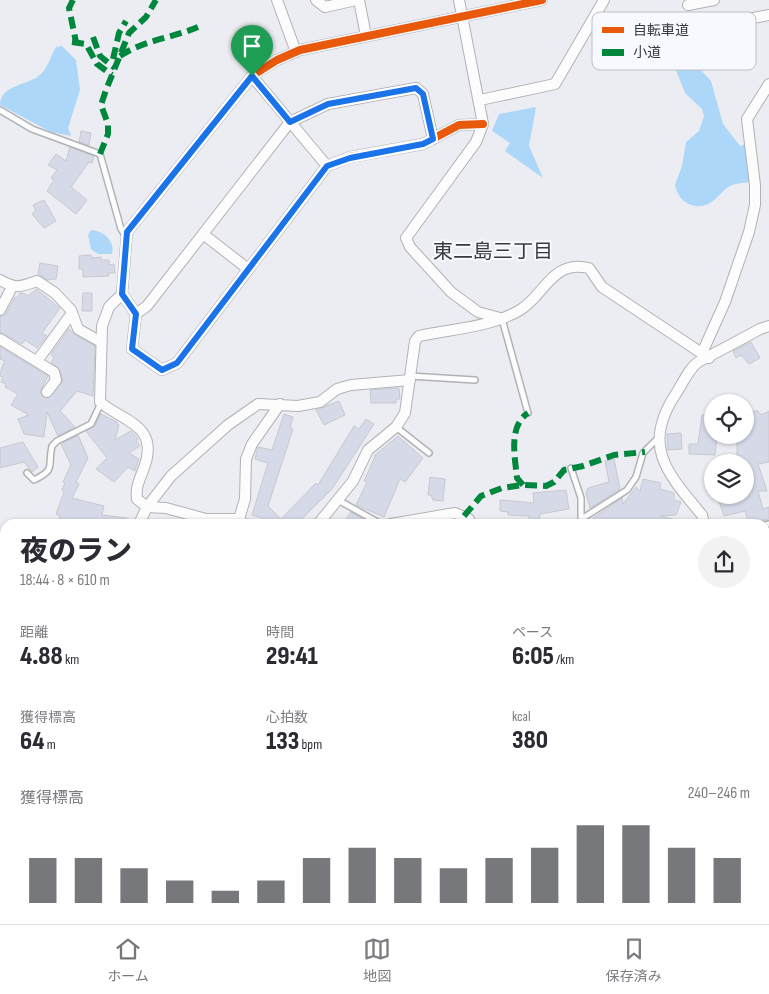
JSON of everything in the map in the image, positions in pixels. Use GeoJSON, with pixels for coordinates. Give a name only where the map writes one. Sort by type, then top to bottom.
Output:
{"type":"FeatureCollection","features":[{"type":"Feature","properties":{"kind":"street"},"geometry":{"type":"LineString","coordinates":[[277,0],[296,52]]}},
{"type":"Feature","properties":{"kind":"street"},"geometry":{"type":"LineString","coordinates":[[316,0],[325,7],[357,0],[366,36]]}},
{"type":"Feature","properties":{"kind":"street"},"geometry":{"type":"LineString","coordinates":[[458,0],[480,100],[483,124],[476,142],[406,238],[410,247],[451,292],[478,312],[502,319]]}},
{"type":"Feature","properties":{"kind":"street"},"geometry":{"type":"LineString","coordinates":[[483,124],[459,125],[423,144],[350,158],[327,166],[177,363],[162,370],[132,349],[136,314],[122,294],[127,232],[252,76],[277,60],[296,52],[462,15],[542,0]]}},
{"type":"Feature","properties":{"kind":"street"},"geometry":{"type":"LineString","coordinates":[[597,12],[604,0]]}},
{"type":"Feature","properties":{"kind":"street"},"geometry":{"type":"LineString","coordinates":[[688,5],[714,0]]}},
{"type":"Feature","properties":{"kind":"street"},"geometry":{"type":"LineString","coordinates":[[756,17],[769,15]]}},
{"type":"Feature","properties":{"kind":"street"},"geometry":{"type":"LineString","coordinates":[[480,100],[555,84],[592,21]]}},
{"type":"Feature","properties":{"kind":"street"},"geometry":{"type":"LineString","coordinates":[[252,76],[327,166]]}},
{"type":"Feature","properties":{"kind":"street"},"geometry":{"type":"LineString","coordinates":[[705,356],[749,232],[755,205],[755,184],[747,119],[769,84]]}},
{"type":"Feature","properties":{"kind":"street"},"geometry":{"type":"LineString","coordinates":[[136,314],[147,306],[290,122],[328,104],[416,88],[423,94],[433,139]]}},
{"type":"Feature","properties":{"kind":"street"},"geometry":{"type":"LineString","coordinates":[[203,234],[248,269]]}},
{"type":"Feature","properties":{"kind":"street"},"geometry":{"type":"LineString","coordinates":[[322,519],[353,481],[368,450],[395,427],[405,413],[415,341],[419,336],[502,319],[522,309],[547,281],[560,272],[580,266],[590,268],[602,286],[615,296],[705,356]]}},
{"type":"Feature","properties":{"kind":"street"},"geometry":{"type":"LineString","coordinates":[[0,280],[12,287],[23,286],[37,281],[55,293],[72,313],[78,329],[101,342]]}},
{"type":"Feature","properties":{"kind":"street"},"geometry":{"type":"LineString","coordinates":[[0,310],[12,287]]}},
{"type":"Feature","properties":{"kind":"street"},"geometry":{"type":"LineString","coordinates":[[122,294],[109,307],[104,318],[101,342],[102,403],[134,423],[144,434],[149,449],[136,490],[137,499],[147,507],[166,508],[206,519]]}},
{"type":"Feature","properties":{"kind":"street"},"geometry":{"type":"LineString","coordinates":[[37,361],[72,313]]}},
{"type":"Feature","properties":{"kind":"street"},"geometry":{"type":"LineString","coordinates":[[703,519],[702,515],[662,461],[659,446],[662,422],[669,403],[698,362],[705,356],[769,326]]}},
{"type":"Feature","properties":{"kind":"street"},"geometry":{"type":"LineString","coordinates":[[0,339],[54,372],[56,380],[47,392]]}},
{"type":"Feature","properties":{"kind":"street"},"geometry":{"type":"LineString","coordinates":[[141,519],[147,507],[171,476],[228,425],[258,404],[298,406],[320,402],[337,389],[351,385],[410,378]]}},
{"type":"Feature","properties":{"kind":"street"},"geometry":{"type":"LineString","coordinates":[[242,519],[246,459],[252,444],[280,404]]}},
{"type":"Feature","properties":{"kind":"street"},"geometry":{"type":"LineString","coordinates":[[420,519],[455,513],[469,519]]}},
{"type":"Feature","properties":{"kind":"lane"},"geometry":{"type":"LineString","coordinates":[[0,110],[32,129],[100,154],[121,229],[126,237]]}},
{"type":"Feature","properties":{"kind":"lane"},"geometry":{"type":"LineString","coordinates":[[502,319],[528,413]]}},
{"type":"Feature","properties":{"kind":"lane"},"geometry":{"type":"LineString","coordinates":[[410,378],[475,380]]}},
{"type":"Feature","properties":{"kind":"lane"},"geometry":{"type":"LineString","coordinates":[[27,473],[34,480],[46,474],[50,469],[52,446],[91,424],[102,403]]}},
{"type":"Feature","properties":{"kind":"lane"},"geometry":{"type":"LineString","coordinates":[[395,427],[429,453]]}},
{"type":"Feature","properties":{"kind":"lane"},"geometry":{"type":"LineString","coordinates":[[585,519],[627,490],[636,477],[643,453],[660,437]]}},
{"type":"Feature","properties":{"kind":"lane"},"geometry":{"type":"LineString","coordinates":[[571,468],[581,498],[581,519]]}},
{"type":"Feature","properties":{"kind":"lane"},"geometry":{"type":"LineString","coordinates":[[338,500],[372,519]]}},
{"type":"Feature","properties":{"kind":"water"},"geometry":{"type":"Polygon","coordinates":[[[62,46],[76,60],[80,90],[68,128],[71,136],[51,132],[0,105],[1,98],[10,89],[30,81],[41,74],[56,47],[62,46]]]}},
{"type":"Feature","properties":{"kind":"water"},"geometry":{"type":"Polygon","coordinates":[[[676,70],[701,70],[711,81],[723,124],[740,146],[745,144],[750,182],[730,186],[715,200],[698,206],[683,200],[679,196],[675,185],[682,166],[686,142],[699,131],[704,116],[702,109],[685,93],[676,70]]]}},
{"type":"Feature","properties":{"kind":"water"},"geometry":{"type":"Polygon","coordinates":[[[536,107],[529,146],[543,178],[505,151],[510,143],[492,131],[499,114],[536,107]]]}},
{"type":"Feature","properties":{"kind":"water"},"geometry":{"type":"Polygon","coordinates":[[[91,230],[100,232],[108,238],[112,245],[112,254],[98,254],[91,249],[88,235],[91,230]]]}},
{"type":"Feature","properties":{"kind":"building"},"geometry":{"type":"Polygon","coordinates":[[[81,131],[91,133],[89,145],[79,142],[81,131]]]}},
{"type":"Feature","properties":{"kind":"building"},"geometry":{"type":"Polygon","coordinates":[[[70,147],[94,156],[92,163],[89,162],[71,187],[87,200],[76,214],[47,191],[54,180],[51,178],[57,170],[48,165],[56,154],[66,161],[70,147]]]}},
{"type":"Feature","properties":{"kind":"building"},"geometry":{"type":"Polygon","coordinates":[[[44,200],[56,221],[44,228],[32,214],[36,211],[33,205],[44,200]]]}},
{"type":"Feature","properties":{"kind":"building"},"geometry":{"type":"Polygon","coordinates":[[[91,255],[92,258],[101,257],[101,260],[109,260],[109,265],[114,264],[115,273],[108,273],[109,276],[83,277],[83,269],[79,269],[79,256],[91,255]]]}},
{"type":"Feature","properties":{"kind":"building"},"geometry":{"type":"Polygon","coordinates":[[[40,263],[58,266],[56,279],[47,280],[38,274],[40,263]]]}},
{"type":"Feature","properties":{"kind":"building"},"geometry":{"type":"Polygon","coordinates":[[[36,289],[60,308],[42,333],[47,336],[37,348],[25,340],[22,344],[0,332],[0,317],[6,314],[15,297],[17,298],[20,293],[28,296],[36,289]]]}},
{"type":"Feature","properties":{"kind":"building"},"geometry":{"type":"Polygon","coordinates":[[[83,293],[92,293],[92,311],[82,311],[83,293]]]}},
{"type":"Feature","properties":{"kind":"building"},"geometry":{"type":"Polygon","coordinates":[[[69,329],[75,335],[95,346],[93,396],[77,391],[60,411],[75,427],[58,436],[47,412],[44,437],[24,434],[18,419],[29,415],[11,405],[18,394],[5,387],[6,384],[1,382],[3,377],[0,376],[0,372],[5,361],[0,359],[0,347],[48,376],[40,392],[43,397],[49,398],[63,381],[60,370],[51,362],[54,358],[51,354],[69,329]]]}},
{"type":"Feature","properties":{"kind":"building"},"geometry":{"type":"Polygon","coordinates":[[[751,342],[760,358],[749,364],[741,355],[736,358],[733,351],[751,342]]]}},
{"type":"Feature","properties":{"kind":"building"},"geometry":{"type":"Polygon","coordinates":[[[399,388],[400,399],[396,399],[396,403],[371,403],[370,390],[399,388]]]}},
{"type":"Feature","properties":{"kind":"building"},"geometry":{"type":"Polygon","coordinates":[[[339,401],[345,415],[324,425],[316,410],[339,401]]]}},
{"type":"Feature","properties":{"kind":"building"},"geometry":{"type":"Polygon","coordinates":[[[754,411],[758,411],[761,415],[769,411],[769,462],[758,464],[767,491],[758,491],[763,509],[769,507],[769,519],[747,519],[745,511],[724,516],[720,504],[754,504],[754,454],[737,454],[737,444],[754,444],[754,411]]]}},
{"type":"Feature","properties":{"kind":"building"},"geometry":{"type":"Polygon","coordinates":[[[101,414],[117,422],[119,425],[115,440],[131,431],[138,439],[136,440],[140,446],[129,453],[139,459],[135,471],[128,467],[114,482],[96,469],[107,458],[86,431],[95,426],[101,414]]]}},
{"type":"Feature","properties":{"kind":"building"},"geometry":{"type":"Polygon","coordinates":[[[284,414],[293,417],[290,428],[293,429],[268,506],[281,519],[263,519],[252,515],[268,463],[255,459],[258,447],[272,450],[284,414]]]}},
{"type":"Feature","properties":{"kind":"building"},"geometry":{"type":"Polygon","coordinates":[[[702,415],[704,415],[704,444],[716,444],[715,454],[689,454],[689,444],[698,444],[702,415]]]}},
{"type":"Feature","properties":{"kind":"building"},"geometry":{"type":"Polygon","coordinates":[[[366,419],[374,424],[332,489],[302,519],[281,519],[316,483],[318,485],[354,426],[359,429],[366,419]]]}},
{"type":"Feature","properties":{"kind":"building"},"geometry":{"type":"Polygon","coordinates":[[[681,433],[682,449],[668,450],[667,434],[681,433]]]}},
{"type":"Feature","properties":{"kind":"building"},"geometry":{"type":"Polygon","coordinates":[[[78,435],[88,458],[76,482],[79,484],[72,498],[104,506],[102,515],[127,519],[59,519],[60,516],[56,514],[64,492],[62,490],[65,483],[63,482],[71,465],[61,444],[78,435]]]}},
{"type":"Feature","properties":{"kind":"building"},"geometry":{"type":"Polygon","coordinates":[[[398,436],[423,458],[405,482],[400,479],[384,517],[356,505],[367,482],[364,481],[374,456],[398,436]]]}},
{"type":"Feature","properties":{"kind":"building"},"geometry":{"type":"Polygon","coordinates":[[[23,442],[38,467],[32,472],[24,462],[0,468],[0,448],[23,442]]]}},
{"type":"Feature","properties":{"kind":"building"},"geometry":{"type":"Polygon","coordinates":[[[614,459],[620,489],[590,508],[586,493],[588,488],[609,482],[605,461],[614,459]]]}},
{"type":"Feature","properties":{"kind":"building"},"geometry":{"type":"Polygon","coordinates":[[[430,477],[445,479],[443,501],[433,500],[431,495],[428,495],[430,477]]]}},
{"type":"Feature","properties":{"kind":"building"},"geometry":{"type":"Polygon","coordinates":[[[643,479],[661,483],[660,489],[674,493],[674,500],[681,502],[676,515],[660,516],[671,519],[592,519],[622,498],[623,504],[636,487],[640,491],[643,479]]]}},
{"type":"Feature","properties":{"kind":"building"},"geometry":{"type":"Polygon","coordinates":[[[566,490],[569,509],[540,514],[540,519],[529,519],[529,516],[508,515],[508,512],[500,511],[500,500],[534,503],[533,493],[566,490]]]}},
{"type":"Feature","properties":{"kind":"building"},"geometry":{"type":"Polygon","coordinates":[[[351,512],[363,519],[346,519],[351,512]]]}},
{"type":"Feature","properties":{"kind":"marked path"},"geometry":{"type":"LineString","coordinates":[[73,0],[69,8],[76,42]]}},
{"type":"Feature","properties":{"kind":"marked path"},"geometry":{"type":"LineString","coordinates":[[100,154],[108,134],[108,124],[101,105],[106,90],[129,33],[146,17],[156,0]]}},
{"type":"Feature","properties":{"kind":"marked path"},"geometry":{"type":"LineString","coordinates":[[113,59],[119,33],[126,21]]}},
{"type":"Feature","properties":{"kind":"marked path"},"geometry":{"type":"LineString","coordinates":[[120,56],[139,46],[198,27]]}},
{"type":"Feature","properties":{"kind":"marked path"},"geometry":{"type":"LineString","coordinates":[[93,37],[100,56],[115,68]]}},
{"type":"Feature","properties":{"kind":"marked path"},"geometry":{"type":"LineString","coordinates":[[72,42],[86,44],[97,64],[112,75]]}},
{"type":"Feature","properties":{"kind":"marked path"},"geometry":{"type":"LineString","coordinates":[[523,485],[517,478],[514,443],[518,426],[528,413]]}},
{"type":"Feature","properties":{"kind":"marked path"},"geometry":{"type":"LineString","coordinates":[[464,516],[481,496],[502,488],[523,485],[546,486],[554,482],[564,470],[583,466],[614,455],[645,452]]}},
{"type":"Feature","properties":{"kind":"cycle path"},"geometry":{"type":"LineString","coordinates":[[483,124],[459,125],[423,144],[350,157],[327,166],[177,363],[162,370],[132,349],[136,314],[122,294],[127,232],[252,76],[277,60],[300,50],[542,0]]}},
{"type":"Feature","properties":{"kind":"district","name":"東二島三丁目"},"geometry":{"type":"Point","coordinates":[493,251]}},
{"type":"Feature","properties":{"kind":"route"},"geometry":{"type":"LineString","coordinates":[[252,76],[290,122],[328,104],[416,88],[423,94],[433,139],[423,144],[350,158],[327,166],[177,363],[162,370],[132,349],[136,314],[122,294],[127,232],[252,76]]}}]}
